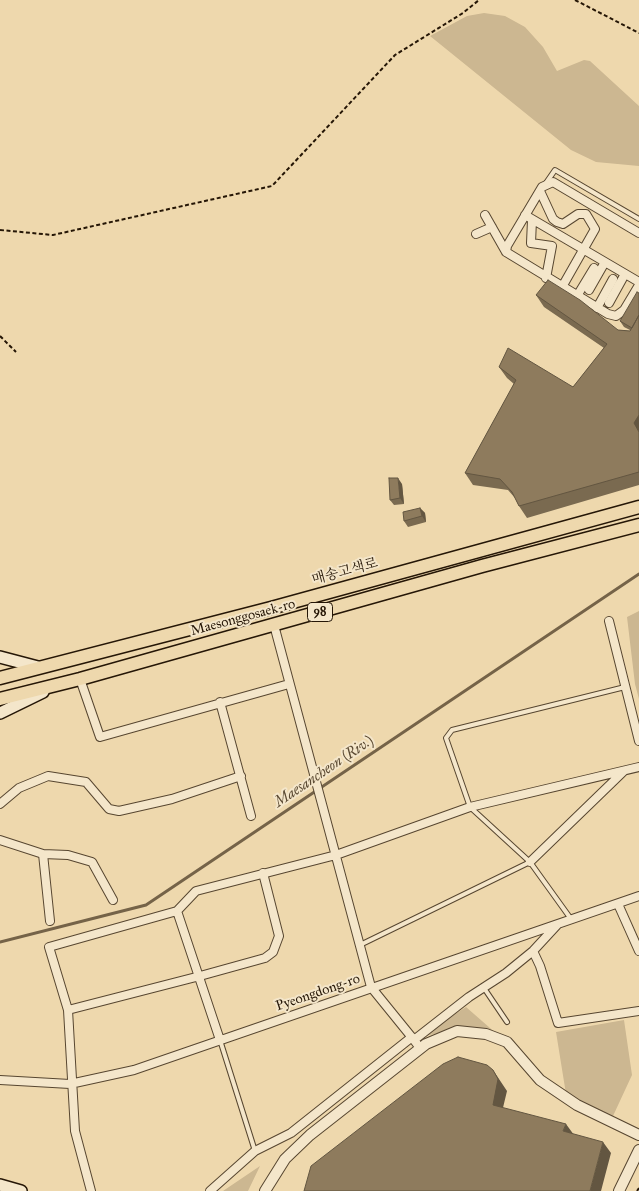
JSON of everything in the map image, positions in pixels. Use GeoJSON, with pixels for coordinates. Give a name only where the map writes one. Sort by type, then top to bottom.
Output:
{"type":"FeatureCollection","features":[{"type":"Feature","properties":{"kind":"main road","name":"매송고색로"},"geometry":{"type":"LineString","coordinates":[[0,678],[271,608],[639,507]]}},
{"type":"Feature","properties":{"kind":"main road","name":"Maesonggosaek-ro"},"geometry":{"type":"LineString","coordinates":[[0,699],[80,679],[482,566],[639,525]]}},
{"type":"Feature","properties":{"kind":"main road"},"geometry":{"type":"LineString","coordinates":[[0,657],[38,667]]}},
{"type":"Feature","properties":{"kind":"main road"},"geometry":{"type":"LineString","coordinates":[[0,713],[62,683]]}},
{"type":"Feature","properties":{"kind":"main road"},"geometry":{"type":"LineString","coordinates":[[0,1185],[21,1191]]}},
{"type":"Feature","properties":{"kind":"street"},"geometry":{"type":"LineString","coordinates":[[506,252],[507,246],[529,217],[540,191],[546,183],[553,182],[561,184],[639,233]]}},
{"type":"Feature","properties":{"kind":"street"},"geometry":{"type":"LineString","coordinates":[[540,191],[553,219],[557,222],[563,224],[578,214],[586,214],[591,219],[595,229],[562,287]]}},
{"type":"Feature","properties":{"kind":"street"},"geometry":{"type":"LineString","coordinates":[[485,215],[506,252],[596,308],[616,316],[624,310],[639,284],[529,217]]}},
{"type":"Feature","properties":{"kind":"street"},"geometry":{"type":"LineString","coordinates":[[529,217],[531,243],[552,246],[546,278]]}},
{"type":"Feature","properties":{"kind":"street"},"geometry":{"type":"LineString","coordinates":[[476,234],[492,227]]}},
{"type":"Feature","properties":{"kind":"street"},"geometry":{"type":"LineString","coordinates":[[596,308],[605,262]]}},
{"type":"Feature","properties":{"kind":"street"},"geometry":{"type":"LineString","coordinates":[[577,296],[592,271],[583,270]]}},
{"type":"Feature","properties":{"kind":"street"},"geometry":{"type":"LineString","coordinates":[[613,299],[625,274]]}},
{"type":"Feature","properties":{"kind":"street"},"geometry":{"type":"LineString","coordinates":[[609,621],[639,741]]}},
{"type":"Feature","properties":{"kind":"street"},"geometry":{"type":"LineString","coordinates":[[274,625],[372,987],[415,1042],[426,1044],[457,1031],[486,1034],[507,1042],[540,1080],[577,1105],[639,1135]]}},
{"type":"Feature","properties":{"kind":"street"},"geometry":{"type":"LineString","coordinates":[[80,679],[100,737],[289,684]]}},
{"type":"Feature","properties":{"kind":"street"},"geometry":{"type":"LineString","coordinates":[[220,702],[251,816]]}},
{"type":"Feature","properties":{"kind":"street"},"geometry":{"type":"LineString","coordinates":[[91,1191],[75,1131],[70,1084],[68,1010],[49,947],[177,910],[196,891],[336,855],[470,807],[639,766]]}},
{"type":"Feature","properties":{"kind":"street"},"geometry":{"type":"LineString","coordinates":[[530,862],[624,770]]}},
{"type":"Feature","properties":{"kind":"street"},"geometry":{"type":"LineString","coordinates":[[0,804],[19,788],[48,776],[86,782],[109,809],[119,811],[172,799],[241,776]]}},
{"type":"Feature","properties":{"kind":"street"},"geometry":{"type":"LineString","coordinates":[[0,840],[43,854],[68,855],[92,862],[113,900]]}},
{"type":"Feature","properties":{"kind":"street"},"geometry":{"type":"LineString","coordinates":[[43,854],[50,921]]}},
{"type":"Feature","properties":{"kind":"street"},"geometry":{"type":"LineString","coordinates":[[68,1010],[265,958],[277,946],[279,936],[263,873]]}},
{"type":"Feature","properties":{"kind":"street","name":"Pyeongdong-ro"},"geometry":{"type":"LineString","coordinates":[[0,1080],[70,1084],[134,1070],[639,896]]}},
{"type":"Feature","properties":{"kind":"street"},"geometry":{"type":"LineString","coordinates":[[618,904],[639,951]]}},
{"type":"Feature","properties":{"kind":"street"},"geometry":{"type":"LineString","coordinates":[[177,910],[220,1040]]}},
{"type":"Feature","properties":{"kind":"street"},"geometry":{"type":"LineString","coordinates":[[210,1191],[255,1151],[291,1133],[415,1042],[484,987],[506,973],[533,951],[558,924]]}},
{"type":"Feature","properties":{"kind":"street"},"geometry":{"type":"LineString","coordinates":[[533,951],[540,966],[558,1023],[639,1011]]}},
{"type":"Feature","properties":{"kind":"street"},"geometry":{"type":"LineString","coordinates":[[265,1191],[285,1159],[415,1042]]}},
{"type":"Feature","properties":{"kind":"street"},"geometry":{"type":"LineString","coordinates":[[619,1191],[639,1150]]}},
{"type":"Feature","properties":{"kind":"lane"},"geometry":{"type":"LineString","coordinates":[[546,183],[555,170],[639,219]]}},
{"type":"Feature","properties":{"kind":"lane"},"geometry":{"type":"LineString","coordinates":[[271,608],[274,625]]}},
{"type":"Feature","properties":{"kind":"lane"},"geometry":{"type":"LineString","coordinates":[[571,919],[530,862],[470,807],[446,738],[452,730],[625,687]]}},
{"type":"Feature","properties":{"kind":"lane"},"geometry":{"type":"LineString","coordinates":[[360,944],[530,862]]}},
{"type":"Feature","properties":{"kind":"lane"},"geometry":{"type":"LineString","coordinates":[[484,987],[507,1022]]}},
{"type":"Feature","properties":{"kind":"lane"},"geometry":{"type":"LineString","coordinates":[[220,1040],[255,1151]]}},
{"type":"Feature","properties":{"kind":"path"},"geometry":{"type":"LineString","coordinates":[[0,230],[53,235],[272,186],[395,54],[463,13],[479,0]]}},
{"type":"Feature","properties":{"kind":"path"},"geometry":{"type":"LineString","coordinates":[[575,0],[639,33]]}},
{"type":"Feature","properties":{"kind":"path"},"geometry":{"type":"LineString","coordinates":[[0,336],[16,352]]}},
{"type":"Feature","properties":{"kind":"shaded area"},"geometry":{"type":"Polygon","coordinates":[[[484,13],[505,16],[525,27],[543,47],[557,71],[584,60],[590,61],[639,106],[639,166],[596,162],[571,150],[430,36],[467,16],[484,13]]]}},
{"type":"Feature","properties":{"kind":"shaded area"},"geometry":{"type":"Polygon","coordinates":[[[639,611],[639,699],[635,684],[627,617],[639,611]]]}},
{"type":"Feature","properties":{"kind":"shaded area"},"geometry":{"type":"Polygon","coordinates":[[[466,1007],[498,1035],[458,1029],[420,1037],[466,1007]]]}},
{"type":"Feature","properties":{"kind":"shaded area"},"geometry":{"type":"Polygon","coordinates":[[[624,1020],[632,1075],[613,1116],[566,1094],[556,1032],[624,1020]]]}},
{"type":"Feature","properties":{"kind":"shaded area"},"geometry":{"type":"Polygon","coordinates":[[[260,1166],[248,1191],[223,1191],[260,1166]]]}},
{"type":"Feature","properties":{"kind":"building"},"geometry":{"type":"Polygon","coordinates":[[[548,280],[580,300],[618,330],[630,331],[639,315],[639,415],[634,423],[639,432],[639,472],[519,506],[512,492],[500,479],[465,473],[516,380],[499,367],[508,348],[573,387],[607,344],[536,295],[548,280]]]}},
{"type":"Feature","properties":{"kind":"building"},"geometry":{"type":"Polygon","coordinates":[[[637,292],[639,293],[639,315],[632,328],[620,321],[637,292]]]}},
{"type":"Feature","properties":{"kind":"building"},"geometry":{"type":"Polygon","coordinates":[[[389,478],[398,478],[400,498],[390,500],[389,478]]]}},
{"type":"Feature","properties":{"kind":"building"},"geometry":{"type":"Polygon","coordinates":[[[420,508],[422,516],[404,521],[403,512],[420,508]]]}},
{"type":"Feature","properties":{"kind":"building"},"geometry":{"type":"Polygon","coordinates":[[[458,1057],[487,1065],[493,1070],[498,1079],[493,1105],[566,1124],[563,1131],[603,1142],[590,1191],[304,1191],[311,1166],[443,1064],[458,1057]]]}},
{"type":"Feature","properties":{"kind":"waterway","name":"Maesancheon (Riv.)"},"geometry":{"type":"LineString","coordinates":[[0,942],[146,905],[639,574]]}}]}
